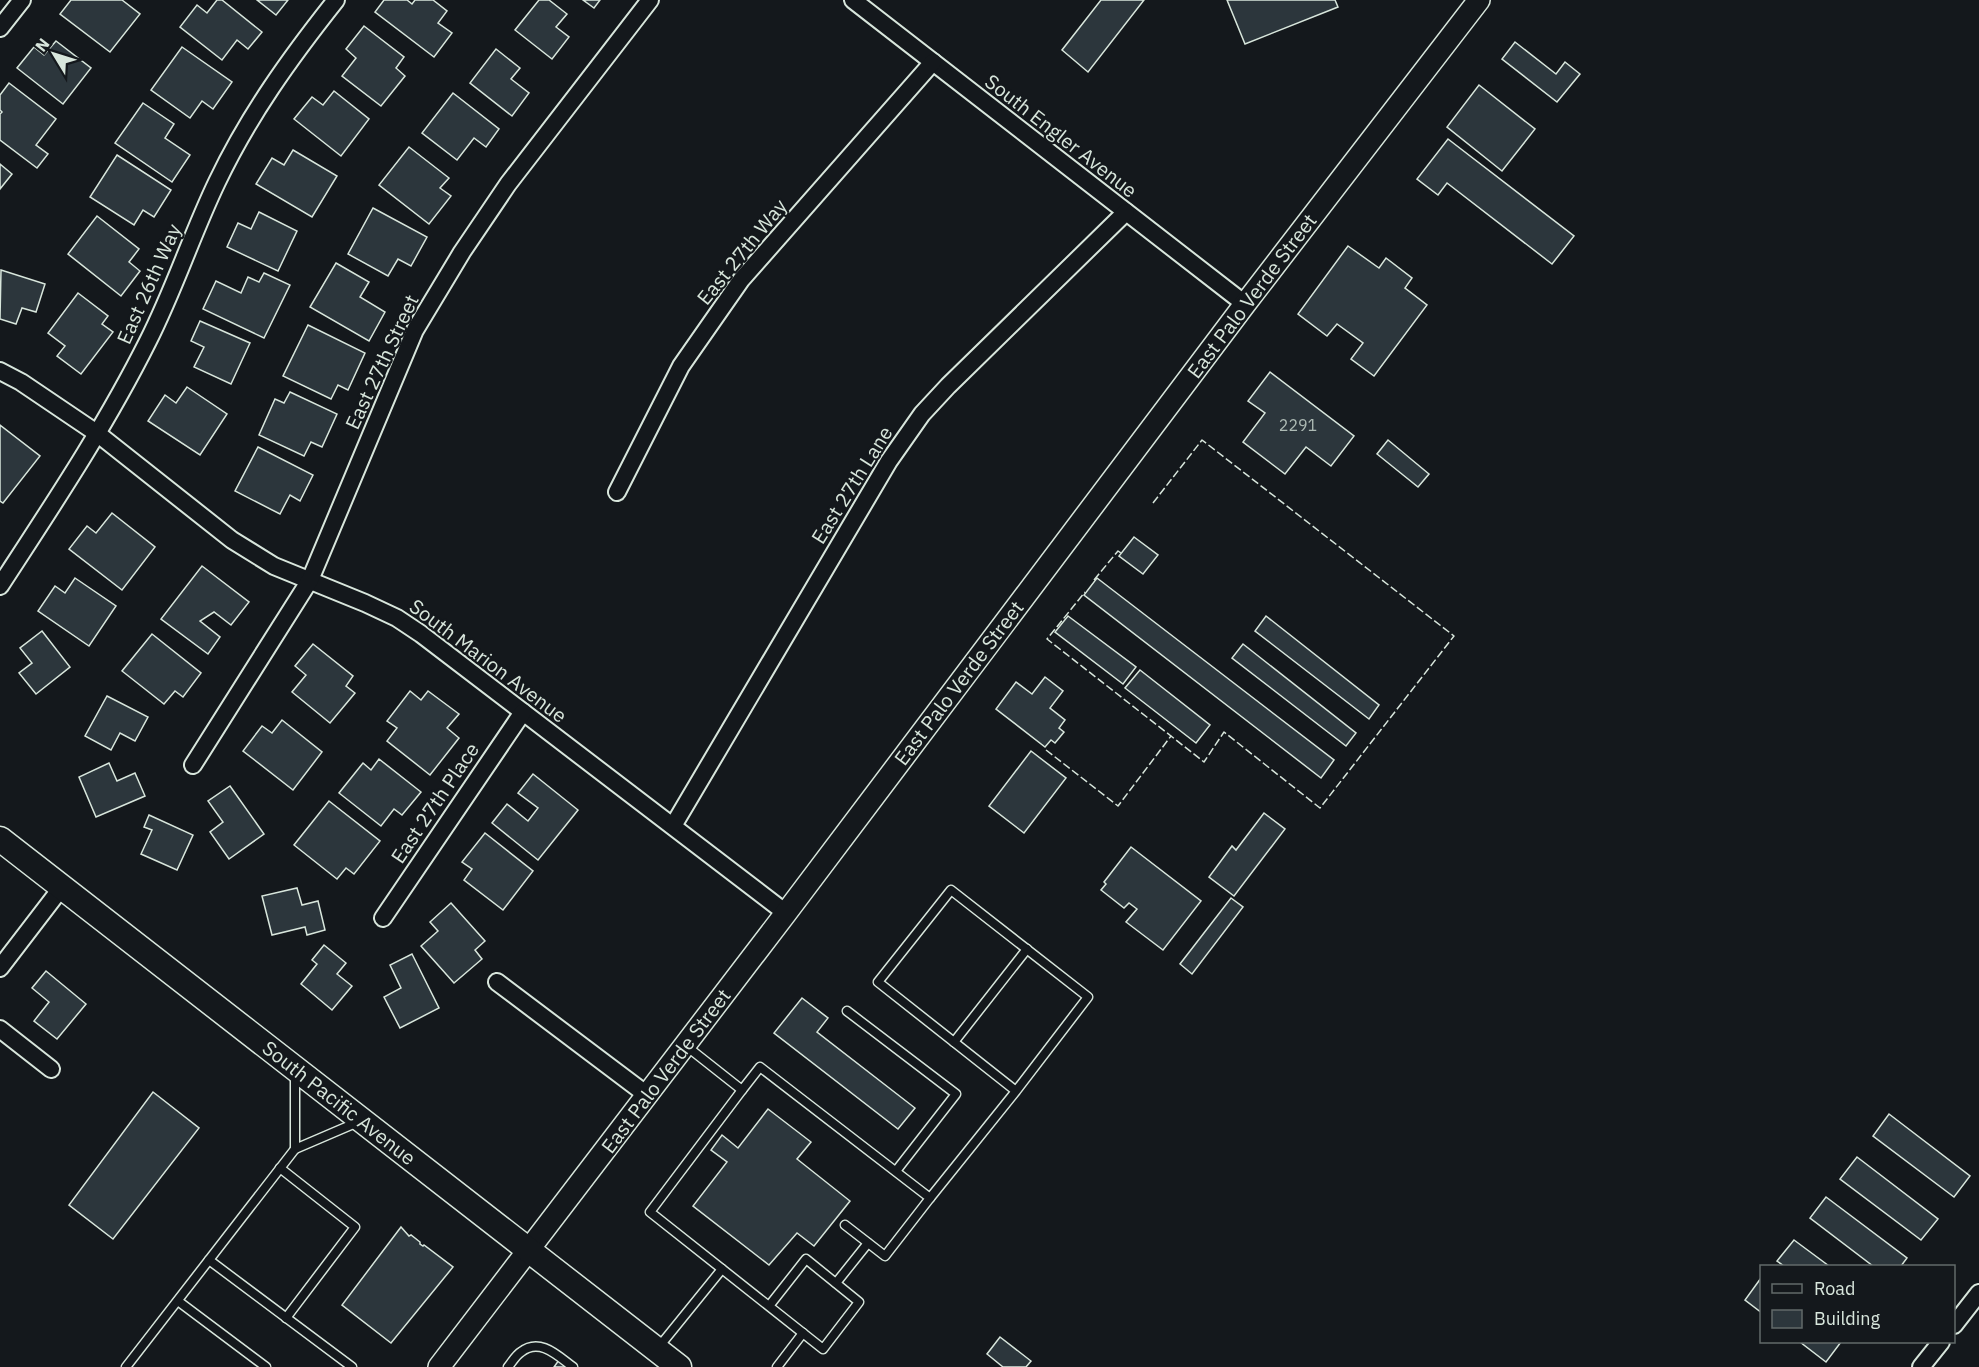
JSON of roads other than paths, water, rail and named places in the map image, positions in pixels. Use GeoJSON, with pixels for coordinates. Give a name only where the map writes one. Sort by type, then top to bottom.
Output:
{"type":"FeatureCollection","features":[{"type":"Feature","properties":{"kind":"main road","name":"South Pacific Avenue"},"geometry":{"type":"LineString","coordinates":[[0,839],[679,1367]]}},
{"type":"Feature","properties":{"kind":"street"},"geometry":{"type":"LineString","coordinates":[[0,28],[22,0]]}},
{"type":"Feature","properties":{"kind":"street","name":"East 26th Way"},"geometry":{"type":"LineString","coordinates":[[0,586],[98,434],[149,339],[217,182],[255,110],[336,0]]}},
{"type":"Feature","properties":{"kind":"street","name":"East 27th Street"},"geometry":{"type":"LineString","coordinates":[[192,765],[310,580],[416,330],[456,261],[508,184],[650,0]]}},
{"type":"Feature","properties":{"kind":"street","name":"South Engler Avenue"},"geometry":{"type":"LineString","coordinates":[[853,0],[1245,304]]}},
{"type":"Feature","properties":{"kind":"street","name":"East Palo Verde Street"},"geometry":{"type":"LineString","coordinates":[[439,1367],[1245,304],[1479,0]]}},
{"type":"Feature","properties":{"kind":"street","name":"East 27th Way"},"geometry":{"type":"LineString","coordinates":[[617,492],[681,366],[741,280],[933,62]]}},
{"type":"Feature","properties":{"kind":"street","name":"East 27th Lane"},"geometry":{"type":"LineString","coordinates":[[673,826],[889,461],[922,414],[1125,212]]}},
{"type":"Feature","properties":{"kind":"street","name":"South Marion Avenue"},"geometry":{"type":"LineString","coordinates":[[0,371],[21,382],[98,434],[232,540],[274,566],[397,618],[421,634],[786,912]]}},
{"type":"Feature","properties":{"kind":"street","name":"East 27th Place"},"geometry":{"type":"LineString","coordinates":[[383,918],[522,712]]}},
{"type":"Feature","properties":{"kind":"street"},"geometry":{"type":"LineString","coordinates":[[0,968],[62,887]]}},
{"type":"Feature","properties":{"kind":"street"},"geometry":{"type":"LineString","coordinates":[[497,982],[647,1095]]}},
{"type":"Feature","properties":{"kind":"street"},"geometry":{"type":"LineString","coordinates":[[0,1029],[51,1070]]}},
{"type":"Feature","properties":{"kind":"street"},"geometry":{"type":"LineString","coordinates":[[1955,1323],[1979,1293]]}},
{"type":"Feature","properties":{"kind":"street"},"geometry":{"type":"LineString","coordinates":[[1921,1367],[1939,1343]]}},
{"type":"Feature","properties":{"kind":"lane"},"geometry":{"type":"LineString","coordinates":[[845,1225],[885,1256],[1016,1091],[1088,997],[951,890],[878,982],[1016,1091]]}},
{"type":"Feature","properties":{"kind":"lane"},"geometry":{"type":"LineString","coordinates":[[954,1042],[1027,949]]}},
{"type":"Feature","properties":{"kind":"lane"},"geometry":{"type":"LineString","coordinates":[[847,1011],[956,1094],[896,1172]]}},
{"type":"Feature","properties":{"kind":"lane"},"geometry":{"type":"LineString","coordinates":[[685,1045],[742,1090]]}},
{"type":"Feature","properties":{"kind":"lane"},"geometry":{"type":"LineString","coordinates":[[769,1306],[806,1259],[859,1302],[823,1349],[650,1212],[760,1067],[930,1197]]}},
{"type":"Feature","properties":{"kind":"lane"},"geometry":{"type":"LineString","coordinates":[[295,1070],[295,1149]]}},
{"type":"Feature","properties":{"kind":"lane"},"geometry":{"type":"LineString","coordinates":[[126,1367],[295,1149],[361,1121]]}},
{"type":"Feature","properties":{"kind":"lane"},"geometry":{"type":"LineString","coordinates":[[280,1168],[355,1227],[286,1318]]}},
{"type":"Feature","properties":{"kind":"lane"},"geometry":{"type":"LineString","coordinates":[[836,1283],[868,1243]]}},
{"type":"Feature","properties":{"kind":"lane"},"geometry":{"type":"LineString","coordinates":[[209,1260],[352,1367]]}},
{"type":"Feature","properties":{"kind":"lane"},"geometry":{"type":"LineString","coordinates":[[657,1350],[722,1269]]}},
{"type":"Feature","properties":{"kind":"lane"},"geometry":{"type":"LineString","coordinates":[[178,1301],[266,1367]]}},
{"type":"Feature","properties":{"kind":"lane"},"geometry":{"type":"LineString","coordinates":[[777,1367],[803,1333]]}},
{"type":"Feature","properties":{"kind":"lane"},"geometry":{"type":"LineString","coordinates":[[508,1367],[521,1352],[533,1347],[546,1347],[573,1367]]}}]}
